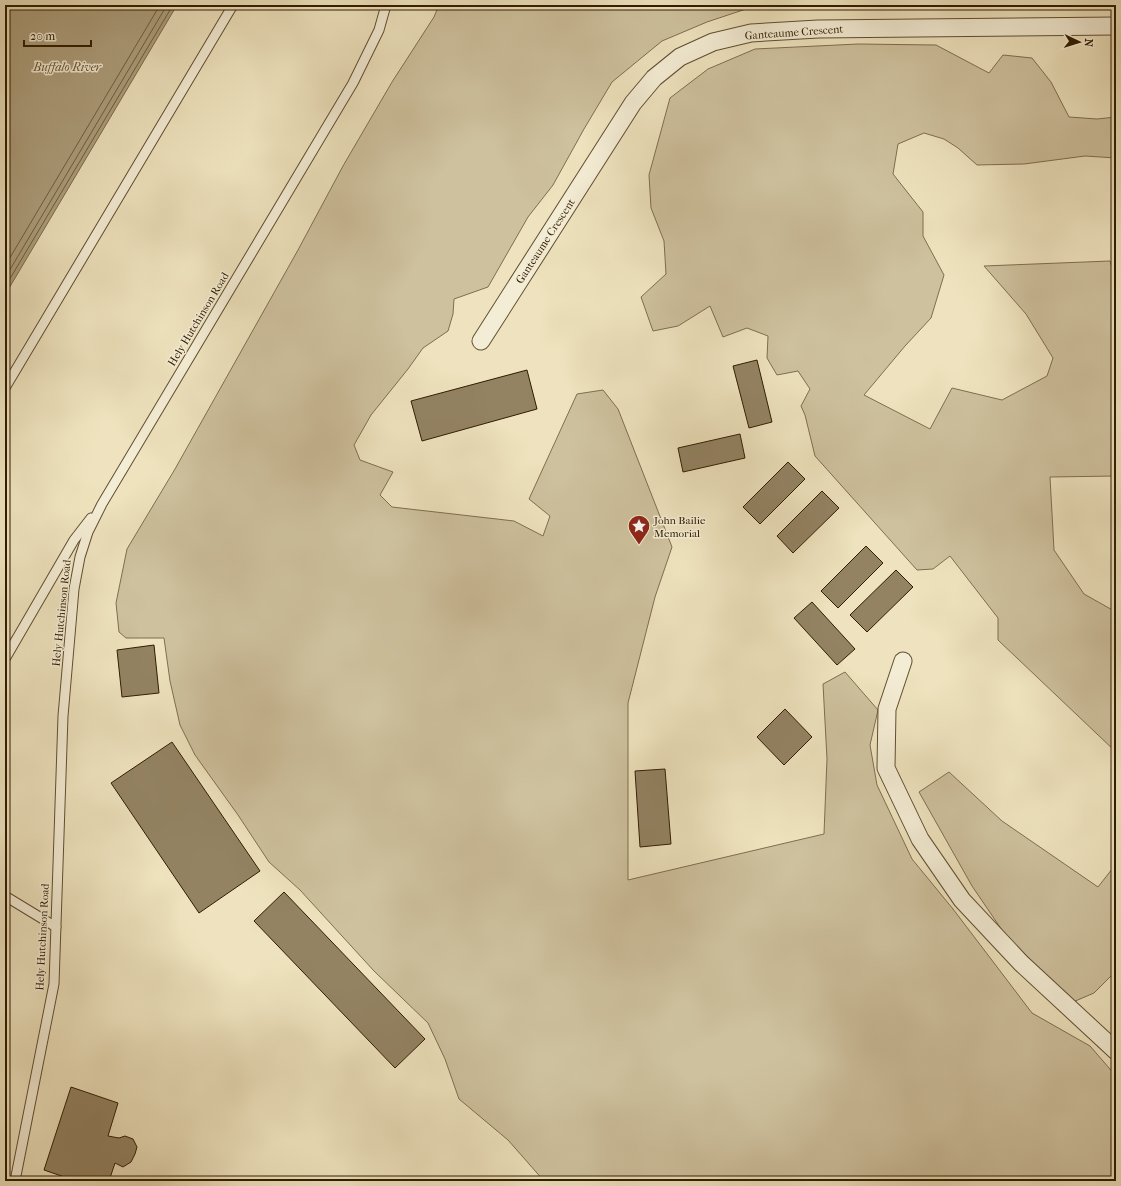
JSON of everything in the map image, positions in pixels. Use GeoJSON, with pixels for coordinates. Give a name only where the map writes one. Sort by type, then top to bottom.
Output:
{"type":"FeatureCollection","features":[{"type":"Feature","properties":{"kind":"street","name":"Ganteaume Crescent"},"geometry":{"type":"LineString","coordinates":[[481,341],[633,103],[654,78],[680,57],[713,42],[750,33],[818,29],[1116,26]]}},
{"type":"Feature","properties":{"kind":"street"},"geometry":{"type":"LineString","coordinates":[[902,661],[887,709],[886,768],[920,839],[962,900],[994,935],[1021,963],[1116,1051]]}},
{"type":"Feature","properties":{"kind":"lane"},"geometry":{"type":"LineString","coordinates":[[5,388],[233,5]]}},
{"type":"Feature","properties":{"kind":"lane","name":"Hely Hutchinson Road"},"geometry":{"type":"LineString","coordinates":[[15,1181],[54,984],[63,716],[74,597],[80,557],[88,532],[102,504],[353,83],[379,30],[386,5]]}},
{"type":"Feature","properties":{"kind":"lane"},"geometry":{"type":"LineString","coordinates":[[5,658],[74,540],[102,504]]}},
{"type":"Feature","properties":{"kind":"lane"},"geometry":{"type":"LineString","coordinates":[[5,896],[56,927]]}},
{"type":"Feature","properties":{"kind":"shaded area"},"geometry":{"type":"Polygon","coordinates":[[[439,5],[764,5],[749,8],[707,22],[662,41],[612,82],[553,185],[528,217],[488,287],[454,299],[453,314],[448,331],[423,348],[371,415],[354,445],[360,460],[393,472],[380,495],[392,507],[514,521],[543,536],[550,516],[529,499],[577,394],[603,390],[618,409],[672,547],[655,597],[628,703],[628,880],[824,834],[827,759],[823,684],[845,672],[878,710],[870,745],[877,785],[912,859],[953,909],[1032,1013],[1090,1046],[1116,1076],[1116,1181],[544,1181],[508,1140],[459,1099],[445,1059],[428,1023],[374,971],[300,890],[269,862],[238,815],[195,755],[180,725],[170,681],[164,638],[126,638],[119,632],[116,603],[127,549],[175,469],[298,250],[343,166],[392,82],[434,17],[439,5]]]}},
{"type":"Feature","properties":{"kind":"shaded area"},"geometry":{"type":"Polygon","coordinates":[[[863,5],[977,5],[955,9],[863,5]]]}},
{"type":"Feature","properties":{"kind":"shaded area"},"geometry":{"type":"Polygon","coordinates":[[[858,44],[936,45],[989,73],[1003,55],[1032,58],[1051,82],[1069,117],[1097,119],[1116,117],[1116,158],[1085,156],[1024,164],[977,165],[958,148],[944,139],[924,133],[898,144],[893,174],[923,212],[923,236],[944,275],[931,318],[905,346],[864,395],[930,429],[952,388],[1002,400],[1047,376],[1053,358],[1026,314],[984,266],[1110,261],[1116,281],[1116,476],[1050,477],[1054,550],[1084,594],[1116,612],[1116,752],[998,640],[998,618],[950,556],[933,569],[917,570],[815,456],[805,415],[801,406],[810,389],[798,371],[777,375],[767,358],[768,336],[747,328],[723,337],[710,306],[678,326],[653,331],[641,297],[666,274],[664,241],[651,208],[649,175],[670,98],[708,69],[755,49],[858,44]]]}},
{"type":"Feature","properties":{"kind":"shaded area"},"geometry":{"type":"Polygon","coordinates":[[[949,772],[1002,821],[1098,887],[1116,864],[1116,971],[1094,993],[1073,1002],[1004,933],[972,886],[919,792],[949,772]]]}},
{"type":"Feature","properties":{"kind":"water","name":"Buffalo River"},"geometry":{"type":"Polygon","coordinates":[[[5,5],[177,5],[5,295],[5,5]]]}},
{"type":"Feature","properties":{"kind":"building"},"geometry":{"type":"Polygon","coordinates":[[[757,360],[772,422],[749,428],[733,366],[757,360]]]}},
{"type":"Feature","properties":{"kind":"building"},"geometry":{"type":"Polygon","coordinates":[[[527,370],[537,409],[422,441],[411,401],[527,370]]]}},
{"type":"Feature","properties":{"kind":"building"},"geometry":{"type":"Polygon","coordinates":[[[740,434],[745,458],[683,472],[678,448],[740,434]]]}},
{"type":"Feature","properties":{"kind":"building"},"geometry":{"type":"Polygon","coordinates":[[[788,462],[805,479],[760,524],[743,507],[788,462]]]}},
{"type":"Feature","properties":{"kind":"building"},"geometry":{"type":"Polygon","coordinates":[[[822,491],[839,508],[793,553],[777,536],[822,491]]]}},
{"type":"Feature","properties":{"kind":"building"},"geometry":{"type":"Polygon","coordinates":[[[866,546],[883,563],[838,608],[821,591],[866,546]]]}},
{"type":"Feature","properties":{"kind":"building"},"geometry":{"type":"Polygon","coordinates":[[[896,570],[913,587],[867,632],[850,615],[896,570]]]}},
{"type":"Feature","properties":{"kind":"building"},"geometry":{"type":"Polygon","coordinates":[[[812,602],[855,649],[837,665],[794,618],[812,602]]]}},
{"type":"Feature","properties":{"kind":"building"},"geometry":{"type":"Polygon","coordinates":[[[154,645],[159,693],[122,697],[117,650],[154,645]]]}},
{"type":"Feature","properties":{"kind":"building"},"geometry":{"type":"Polygon","coordinates":[[[785,709],[812,737],[784,765],[757,737],[785,709]]]}},
{"type":"Feature","properties":{"kind":"building"},"geometry":{"type":"Polygon","coordinates":[[[172,742],[260,871],[199,913],[111,783],[172,742]]]}},
{"type":"Feature","properties":{"kind":"building"},"geometry":{"type":"Polygon","coordinates":[[[665,769],[671,844],[640,847],[635,771],[665,769]]]}},
{"type":"Feature","properties":{"kind":"building"},"geometry":{"type":"Polygon","coordinates":[[[284,892],[425,1039],[395,1068],[254,921],[284,892]]]}},
{"type":"Feature","properties":{"kind":"building"},"geometry":{"type":"Polygon","coordinates":[[[71,1087],[118,1103],[108,1136],[119,1138],[125,1136],[133,1139],[137,1147],[131,1162],[123,1167],[115,1163],[109,1181],[76,1181],[44,1170],[71,1087]]]}},
{"type":"Feature","properties":{"kind":"place","name":"John Bailie Memorial"},"geometry":{"type":"Point","coordinates":[639,546]}}]}
